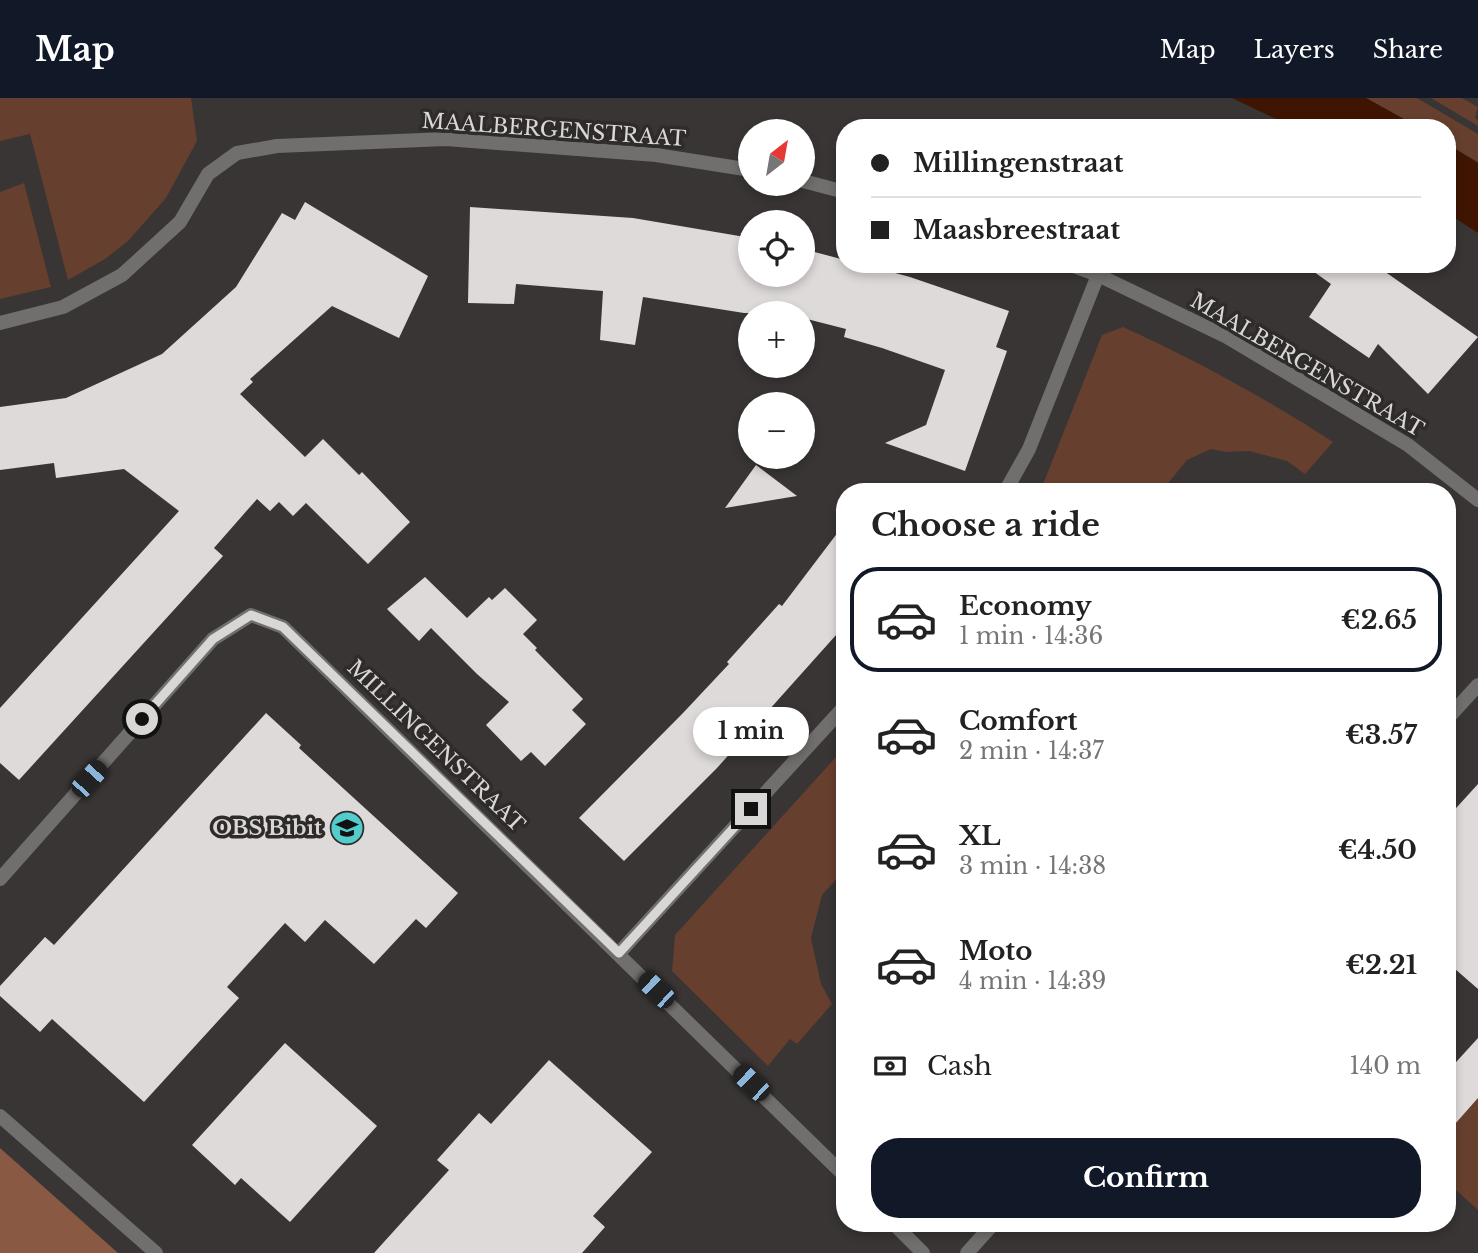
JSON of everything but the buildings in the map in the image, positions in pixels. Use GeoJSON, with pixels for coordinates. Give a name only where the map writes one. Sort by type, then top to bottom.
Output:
{"type":"FeatureCollection","features":[{"type":"Feature","properties":{"kind":"street","name":"MAALBERGENSTRAAT"},"geometry":{"type":"LineString","coordinates":[[0,323],[63,307],[122,275],[180,222],[208,174],[237,153],[277,146],[446,139],[656,155],[738,168]]}},
{"type":"Feature","properties":{"kind":"street"},"geometry":{"type":"LineString","coordinates":[[816,184],[836,190]]}},
{"type":"Feature","properties":{"kind":"street","name":"MAALBERGENSTRAAT"},"geometry":{"type":"LineString","coordinates":[[1093,273],[1227,337],[1408,445],[1478,500]]}},
{"type":"Feature","properties":{"kind":"street"},"geometry":{"type":"LineString","coordinates":[[1010,483],[1029,449],[1098,275]]}},
{"type":"Feature","properties":{"kind":"street","name":"MILLINGENSTRAAT"},"geometry":{"type":"LineString","coordinates":[[0,879],[213,639],[251,615],[283,627],[836,1167]]}},
{"type":"Feature","properties":{"kind":"street"},"geometry":{"type":"LineString","coordinates":[[1456,709],[1478,685]]}},
{"type":"Feature","properties":{"kind":"street"},"geometry":{"type":"LineString","coordinates":[[619,953],[836,716]]}},
{"type":"Feature","properties":{"kind":"street"},"geometry":{"type":"LineString","coordinates":[[0,1116],[156,1253]]}},
{"type":"Feature","properties":{"kind":"street"},"geometry":{"type":"LineString","coordinates":[[902,1232],[923,1253]]}},
{"type":"Feature","properties":{"kind":"street"},"geometry":{"type":"LineString","coordinates":[[967,1253],[986,1232]]}},
{"type":"Feature","properties":{"kind":"shaded area"},"geometry":{"type":"Polygon","coordinates":[[[0,98],[191,98],[197,141],[166,198],[128,241],[105,259],[68,280],[30,134],[0,141],[0,98]]]}},
{"type":"Feature","properties":{"kind":"shaded area"},"geometry":{"type":"Polygon","coordinates":[[[1232,98],[1366,98],[1404,119],[1276,119],[1232,98]]]}},
{"type":"Feature","properties":{"kind":"shaded area"},"geometry":{"type":"Polygon","coordinates":[[[1366,98],[1417,98],[1453,119],[1404,119],[1366,98]]]}},
{"type":"Feature","properties":{"kind":"shaded area"},"geometry":{"type":"Polygon","coordinates":[[[1431,98],[1462,98],[1478,107],[1475,118],[1478,120],[1478,126],[1431,98]]]}},
{"type":"Feature","properties":{"kind":"shaded area"},"geometry":{"type":"Polygon","coordinates":[[[1456,121],[1478,134],[1478,162],[1456,149],[1456,121]]]}},
{"type":"Feature","properties":{"kind":"shaded area"},"geometry":{"type":"Polygon","coordinates":[[[1456,150],[1478,163],[1478,233],[1456,219],[1456,150]]]}},
{"type":"Feature","properties":{"kind":"shaded area"},"geometry":{"type":"Polygon","coordinates":[[[24,183],[51,287],[0,299],[0,192],[24,183]]]}},
{"type":"Feature","properties":{"kind":"shaded area"},"geometry":{"type":"Polygon","coordinates":[[[1123,327],[1230,380],[1333,442],[1305,474],[1287,461],[1249,451],[1226,452],[1211,449],[1187,460],[1168,483],[1044,483],[1102,335],[1123,327]]]}},
{"type":"Feature","properties":{"kind":"shaded area"},"geometry":{"type":"Polygon","coordinates":[[[836,757],[836,880],[822,895],[811,938],[821,984],[832,1004],[797,1044],[790,1039],[768,1066],[672,971],[675,935],[836,757]]]}},
{"type":"Feature","properties":{"kind":"shaded area"},"geometry":{"type":"Polygon","coordinates":[[[1478,1098],[1478,1210],[1456,1190],[1456,1122],[1478,1098]]]}},
{"type":"Feature","properties":{"kind":"shaded area"},"geometry":{"type":"Polygon","coordinates":[[[0,1148],[118,1253],[0,1253],[0,1148]]]}},
{"type":"Feature","properties":{"kind":"place","name":"OBS Bibit"},"geometry":{"type":"Point","coordinates":[347,828]}},
{"type":"Feature","properties":{"kind":"route"},"geometry":{"type":"LineString","coordinates":[[142,719],[213,639],[251,615],[283,627],[619,953],[751,809]]}}]}
